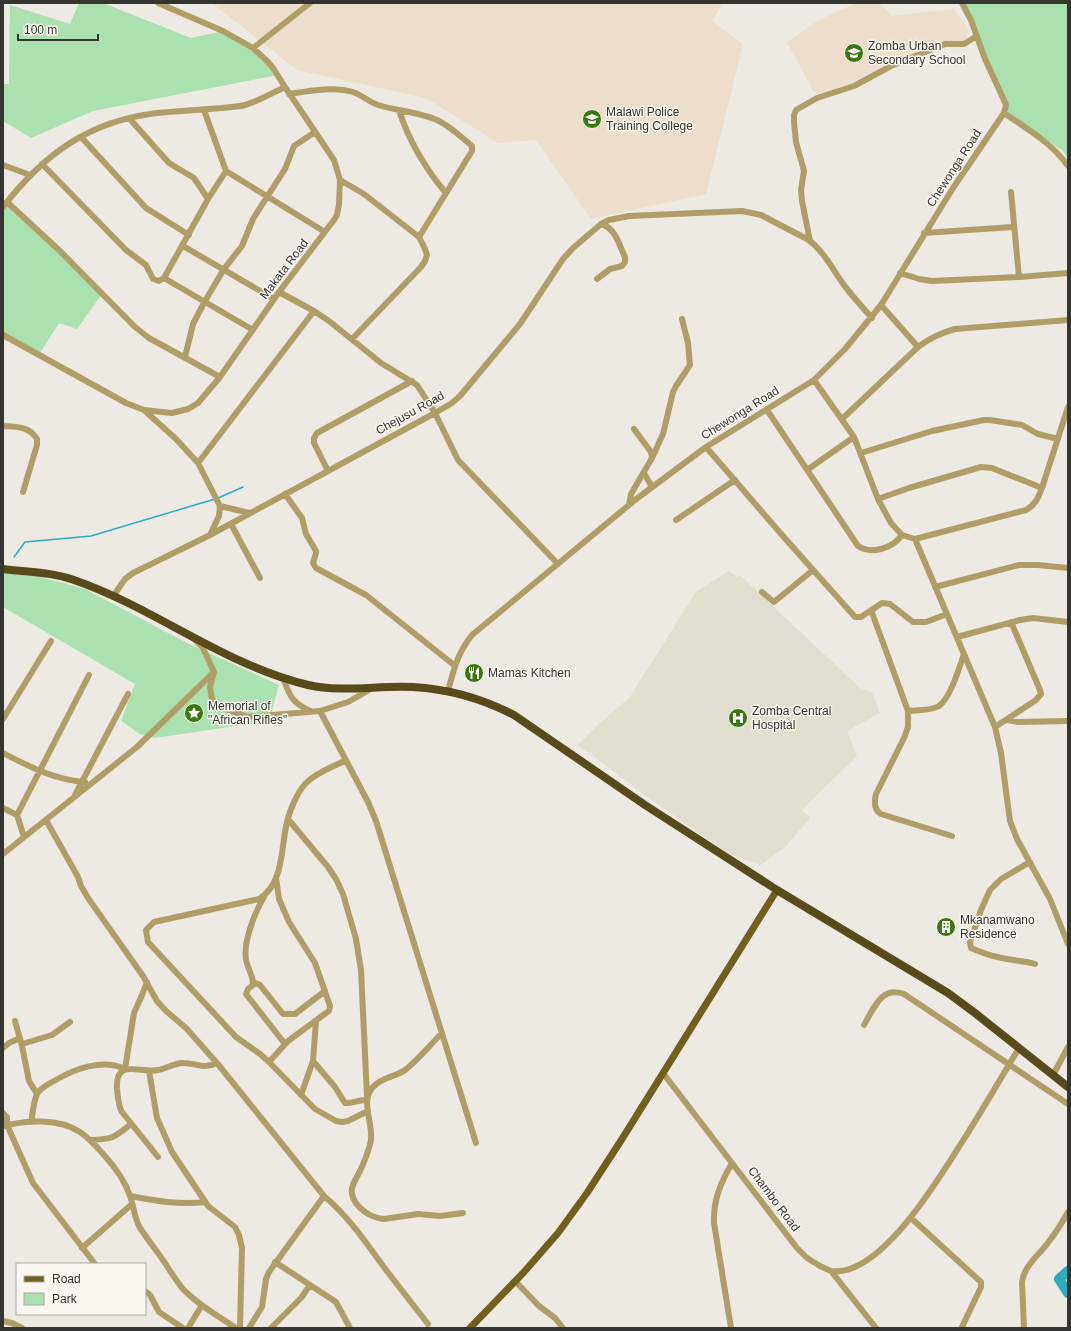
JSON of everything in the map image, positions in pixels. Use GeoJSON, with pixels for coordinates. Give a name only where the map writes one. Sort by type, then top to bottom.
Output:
{"type":"FeatureCollection","features":[{"type":"Feature","properties":{"kind":"highway"},"geometry":{"type":"LineString","coordinates":[[7,569],[62,577],[114,595],[249,665],[283,678],[327,688],[371,689],[413,687],[448,691],[499,707],[514,715],[645,805],[777,890],[948,993],[1068,1087]]}},
{"type":"Feature","properties":{"kind":"main road"},"geometry":{"type":"LineString","coordinates":[[470,1328],[558,1233],[587,1193],[777,890]]}},
{"type":"Feature","properties":{"kind":"street","name":"Makata Road"},"geometry":{"type":"LineString","coordinates":[[3,335],[119,401],[144,410],[172,413],[188,409],[198,402],[220,377],[279,292],[337,215],[340,180],[334,160],[284,88],[273,68],[253,48],[223,30],[158,3]]}},
{"type":"Feature","properties":{"kind":"street"},"geometry":{"type":"LineString","coordinates":[[174,10],[178,3]]}},
{"type":"Feature","properties":{"kind":"street"},"geometry":{"type":"LineString","coordinates":[[253,48],[310,3]]}},
{"type":"Feature","properties":{"kind":"street"},"geometry":{"type":"LineString","coordinates":[[962,3],[971,20],[985,59],[1006,105],[1004,113],[1047,144],[1068,166]]}},
{"type":"Feature","properties":{"kind":"street"},"geometry":{"type":"LineString","coordinates":[[872,318],[846,288],[810,240],[802,201],[804,171],[795,136],[794,115],[796,110],[816,98],[854,86],[891,66],[945,44],[964,44],[977,36]]}},
{"type":"Feature","properties":{"kind":"street"},"geometry":{"type":"LineString","coordinates":[[220,377],[149,338],[134,327],[60,250],[5,205],[30,175],[60,149],[104,126],[129,118],[245,105],[284,88]]}},
{"type":"Feature","properties":{"kind":"street"},"geometry":{"type":"LineString","coordinates":[[289,94],[312,90],[353,92],[376,104],[437,120],[472,146],[472,151],[419,237]]}},
{"type":"Feature","properties":{"kind":"street"},"geometry":{"type":"LineString","coordinates":[[204,110],[226,171],[325,232]]}},
{"type":"Feature","properties":{"kind":"street"},"geometry":{"type":"LineString","coordinates":[[398,110],[403,125],[433,177],[446,193]]}},
{"type":"Feature","properties":{"kind":"street","name":"Chewonga Road"},"geometry":{"type":"LineString","coordinates":[[448,691],[454,665],[460,652],[472,635],[652,487],[706,447],[814,380],[845,349],[872,318],[881,305],[924,233],[1004,113]]}},
{"type":"Feature","properties":{"kind":"street"},"geometry":{"type":"LineString","coordinates":[[129,118],[169,163],[194,178],[208,199]]}},
{"type":"Feature","properties":{"kind":"street"},"geometry":{"type":"LineString","coordinates":[[185,357],[193,324],[224,269],[242,246],[253,219],[285,169],[294,146],[315,132]]}},
{"type":"Feature","properties":{"kind":"street"},"geometry":{"type":"LineString","coordinates":[[81,137],[146,208],[189,235]]}},
{"type":"Feature","properties":{"kind":"street"},"geometry":{"type":"LineString","coordinates":[[42,164],[126,250],[146,265],[153,279],[159,280],[164,278],[208,199],[226,171]]}},
{"type":"Feature","properties":{"kind":"street"},"geometry":{"type":"LineString","coordinates":[[3,165],[30,175]]}},
{"type":"Feature","properties":{"kind":"street"},"geometry":{"type":"LineString","coordinates":[[340,180],[364,194],[419,237],[427,255],[421,267],[352,339]]}},
{"type":"Feature","properties":{"kind":"street"},"geometry":{"type":"LineString","coordinates":[[1011,192],[1013,227],[1019,278]]}},
{"type":"Feature","properties":{"kind":"street","name":"Chejusu Road"},"geometry":{"type":"LineString","coordinates":[[114,595],[125,579],[133,573],[231,524],[452,403],[460,396],[520,324],[563,259],[573,248],[601,224],[609,220],[629,216],[742,211],[760,215],[810,240]]}},
{"type":"Feature","properties":{"kind":"street"},"geometry":{"type":"LineString","coordinates":[[597,279],[610,269],[622,266],[625,262],[625,258],[615,234],[611,229],[601,224]]}},
{"type":"Feature","properties":{"kind":"street"},"geometry":{"type":"LineString","coordinates":[[924,233],[1013,227]]}},
{"type":"Feature","properties":{"kind":"street"},"geometry":{"type":"LineString","coordinates":[[183,246],[274,299]]}},
{"type":"Feature","properties":{"kind":"street"},"geometry":{"type":"LineString","coordinates":[[900,273],[919,279],[932,281],[1019,278],[1068,273]]}},
{"type":"Feature","properties":{"kind":"street"},"geometry":{"type":"LineString","coordinates":[[164,278],[253,330]]}},
{"type":"Feature","properties":{"kind":"street"},"geometry":{"type":"LineString","coordinates":[[279,292],[329,321],[381,363],[412,381],[421,389],[435,413],[454,454],[462,466],[558,564]]}},
{"type":"Feature","properties":{"kind":"street"},"geometry":{"type":"LineString","coordinates":[[881,305],[918,347]]}},
{"type":"Feature","properties":{"kind":"street"},"geometry":{"type":"LineString","coordinates":[[198,463],[314,311]]}},
{"type":"Feature","properties":{"kind":"street"},"geometry":{"type":"LineString","coordinates":[[629,505],[631,494],[652,458],[663,434],[673,392],[690,365],[688,343],[682,319]]}},
{"type":"Feature","properties":{"kind":"street"},"geometry":{"type":"LineString","coordinates":[[842,419],[918,347],[930,338],[942,332],[1068,320]]}},
{"type":"Feature","properties":{"kind":"street"},"geometry":{"type":"LineString","coordinates":[[814,380],[854,437],[878,499],[891,524],[902,536],[915,539],[1026,510],[1033,506],[1042,488],[1068,406]]}},
{"type":"Feature","properties":{"kind":"street"},"geometry":{"type":"LineString","coordinates":[[328,471],[314,443],[314,438],[317,433],[412,381]]}},
{"type":"Feature","properties":{"kind":"street"},"geometry":{"type":"LineString","coordinates":[[144,410],[176,439],[198,463],[220,506],[219,516],[210,535]]}},
{"type":"Feature","properties":{"kind":"street"},"geometry":{"type":"LineString","coordinates":[[767,410],[858,546],[868,550],[881,549],[893,545],[902,536]]}},
{"type":"Feature","properties":{"kind":"street"},"geometry":{"type":"LineString","coordinates":[[861,454],[932,431],[984,420],[1022,425],[1038,434],[1058,439]]}},
{"type":"Feature","properties":{"kind":"street"},"geometry":{"type":"LineString","coordinates":[[3,426],[29,430],[38,439],[23,492]]}},
{"type":"Feature","properties":{"kind":"street"},"geometry":{"type":"LineString","coordinates":[[634,429],[652,452],[652,458]]}},
{"type":"Feature","properties":{"kind":"street"},"geometry":{"type":"LineString","coordinates":[[807,470],[854,437]]}},
{"type":"Feature","properties":{"kind":"street"},"geometry":{"type":"LineString","coordinates":[[706,447],[855,617],[860,618],[882,603],[890,604],[913,622],[926,622],[947,614]]}},
{"type":"Feature","properties":{"kind":"street"},"geometry":{"type":"LineString","coordinates":[[878,499],[909,488],[981,467],[992,468],[1042,488]]}},
{"type":"Feature","properties":{"kind":"street"},"geometry":{"type":"LineString","coordinates":[[644,473],[652,487]]}},
{"type":"Feature","properties":{"kind":"street"},"geometry":{"type":"LineString","coordinates":[[676,520],[735,480]]}},
{"type":"Feature","properties":{"kind":"street"},"geometry":{"type":"LineString","coordinates":[[285,494],[302,518],[306,534],[316,551],[313,560],[316,568],[366,595],[454,665]]}},
{"type":"Feature","properties":{"kind":"street"},"geometry":{"type":"LineString","coordinates":[[220,506],[250,513]]}},
{"type":"Feature","properties":{"kind":"street"},"geometry":{"type":"LineString","coordinates":[[231,524],[260,578]]}},
{"type":"Feature","properties":{"kind":"street"},"geometry":{"type":"LineString","coordinates":[[915,539],[995,727],[1001,753],[1010,821],[1017,839],[1050,898],[1068,944]]}},
{"type":"Feature","properties":{"kind":"street"},"geometry":{"type":"LineString","coordinates":[[935,587],[1019,565],[1068,568]]}},
{"type":"Feature","properties":{"kind":"street"},"geometry":{"type":"LineString","coordinates":[[762,592],[774,602],[813,570]]}},
{"type":"Feature","properties":{"kind":"street"},"geometry":{"type":"LineString","coordinates":[[871,610],[908,711],[908,727],[876,794],[875,807],[881,814],[952,836]]}},
{"type":"Feature","properties":{"kind":"street"},"geometry":{"type":"LineString","coordinates":[[957,637],[1011,622],[1033,618],[1068,622]]}},
{"type":"Feature","properties":{"kind":"street"},"geometry":{"type":"LineString","coordinates":[[995,727],[1008,720],[1036,700],[1041,694],[1011,622]]}},
{"type":"Feature","properties":{"kind":"street"},"geometry":{"type":"LineString","coordinates":[[193,637],[203,648],[214,672],[210,687],[212,699],[220,707],[232,713],[248,717],[320,711],[348,702],[371,689]]}},
{"type":"Feature","properties":{"kind":"street"},"geometry":{"type":"LineString","coordinates":[[3,719],[51,641]]}},
{"type":"Feature","properties":{"kind":"street"},"geometry":{"type":"LineString","coordinates":[[908,711],[929,709],[939,706],[947,696],[964,654]]}},
{"type":"Feature","properties":{"kind":"street"},"geometry":{"type":"LineString","coordinates":[[3,854],[137,746],[214,672]]}},
{"type":"Feature","properties":{"kind":"street"},"geometry":{"type":"LineString","coordinates":[[24,837],[17,815],[89,675]]}},
{"type":"Feature","properties":{"kind":"street"},"geometry":{"type":"LineString","coordinates":[[283,678],[290,696],[297,705],[311,711]]}},
{"type":"Feature","properties":{"kind":"street"},"geometry":{"type":"LineString","coordinates":[[75,796],[128,694]]}},
{"type":"Feature","properties":{"kind":"street"},"geometry":{"type":"LineString","coordinates":[[320,711],[368,802],[376,821],[476,1143]]}},
{"type":"Feature","properties":{"kind":"street"},"geometry":{"type":"LineString","coordinates":[[1008,720],[1018,722],[1068,721]]}},
{"type":"Feature","properties":{"kind":"street"},"geometry":{"type":"LineString","coordinates":[[3,753],[39,772],[67,780],[93,783]]}},
{"type":"Feature","properties":{"kind":"street"},"geometry":{"type":"LineString","coordinates":[[285,1044],[246,994],[248,989],[253,985],[253,982],[245,952],[252,921],[264,896],[276,878],[284,845],[288,819],[300,791],[305,784],[318,774],[346,760]]}},
{"type":"Feature","properties":{"kind":"street"},"geometry":{"type":"LineString","coordinates":[[3,808],[17,815]]}},
{"type":"Feature","properties":{"kind":"street"},"geometry":{"type":"LineString","coordinates":[[288,819],[328,867],[336,879],[343,894],[356,939],[361,970],[367,1098],[371,1125],[368,1151],[351,1191],[352,1195],[359,1207],[374,1218],[384,1219],[418,1214],[440,1216],[463,1213]]}},
{"type":"Feature","properties":{"kind":"street"},"geometry":{"type":"LineString","coordinates":[[46,820],[88,898],[147,982],[157,1001],[186,1028],[217,1063],[324,1196],[338,1208],[360,1233],[386,1270],[428,1324]]}},
{"type":"Feature","properties":{"kind":"street"},"geometry":{"type":"LineString","coordinates":[[1030,862],[1001,879],[990,890],[981,910],[970,946],[979,952],[1035,964]]}},
{"type":"Feature","properties":{"kind":"street"},"geometry":{"type":"LineString","coordinates":[[269,1062],[285,1044],[326,1013],[330,1008],[330,1002],[315,963],[287,917],[279,899],[276,878]]}},
{"type":"Feature","properties":{"kind":"street"},"geometry":{"type":"LineString","coordinates":[[264,896],[259,899],[154,922],[146,930],[148,942],[236,1037],[269,1062],[315,1109],[336,1121],[342,1122],[348,1121],[368,1111]]}},
{"type":"Feature","properties":{"kind":"street"},"geometry":{"type":"LineString","coordinates":[[147,982],[134,1013],[125,1069],[119,1075],[117,1082],[119,1106],[122,1112],[158,1157]]}},
{"type":"Feature","properties":{"kind":"street"},"geometry":{"type":"LineString","coordinates":[[253,982],[260,985],[283,1014],[295,1014],[326,991]]}},
{"type":"Feature","properties":{"kind":"street"},"geometry":{"type":"LineString","coordinates":[[864,1025],[880,999],[891,992],[899,992],[1068,1104]]}},
{"type":"Feature","properties":{"kind":"street"},"geometry":{"type":"LineString","coordinates":[[15,1021],[21,1041],[29,1080],[37,1094]]}},
{"type":"Feature","properties":{"kind":"street"},"geometry":{"type":"LineString","coordinates":[[301,1095],[313,1061],[316,1021]]}},
{"type":"Feature","properties":{"kind":"street"},"geometry":{"type":"LineString","coordinates":[[3,1048],[9,1043],[52,1035],[70,1022]]}},
{"type":"Feature","properties":{"kind":"street"},"geometry":{"type":"LineString","coordinates":[[313,1061],[335,1087],[345,1103],[348,1104],[367,1098],[373,1087],[384,1079],[405,1070],[442,1033]]}},
{"type":"Feature","properties":{"kind":"street"},"geometry":{"type":"LineString","coordinates":[[1053,1075],[1068,1047]]}},
{"type":"Feature","properties":{"kind":"street"},"geometry":{"type":"LineString","coordinates":[[832,1271],[840,1272],[868,1260],[886,1245],[911,1218],[944,1170],[1019,1048]]}},
{"type":"Feature","properties":{"kind":"street"},"geometry":{"type":"LineString","coordinates":[[32,1122],[34,1101],[42,1088],[61,1077],[84,1067],[107,1064],[125,1069],[159,1070],[183,1062],[200,1067],[211,1066],[217,1063]]}},
{"type":"Feature","properties":{"kind":"street"},"geometry":{"type":"LineString","coordinates":[[149,1070],[157,1118],[172,1152],[208,1206],[235,1227],[240,1235],[242,1248],[240,1328]]}},
{"type":"Feature","properties":{"kind":"street","name":"Chambo Road"},"geometry":{"type":"LineString","coordinates":[[663,1073],[802,1253],[820,1266],[832,1271],[876,1328]]}},
{"type":"Feature","properties":{"kind":"street"},"geometry":{"type":"LineString","coordinates":[[3,1114],[7,1117],[5,1126],[33,1183],[94,1263]]}},
{"type":"Feature","properties":{"kind":"street"},"geometry":{"type":"LineString","coordinates":[[5,1126],[32,1122],[54,1123],[81,1132],[90,1140],[116,1170],[130,1196],[140,1227],[182,1287],[202,1305],[236,1328]]}},
{"type":"Feature","properties":{"kind":"street"},"geometry":{"type":"LineString","coordinates":[[90,1140],[106,1139],[116,1136],[131,1124]]}},
{"type":"Feature","properties":{"kind":"street"},"geometry":{"type":"LineString","coordinates":[[731,1328],[714,1223],[714,1212],[717,1193],[732,1163]]}},
{"type":"Feature","properties":{"kind":"street"},"geometry":{"type":"LineString","coordinates":[[130,1196],[170,1203],[190,1204],[205,1202]]}},
{"type":"Feature","properties":{"kind":"street"},"geometry":{"type":"LineString","coordinates":[[249,1328],[262,1307],[266,1278],[275,1262],[324,1196]]}},
{"type":"Feature","properties":{"kind":"street"},"geometry":{"type":"LineString","coordinates":[[82,1248],[132,1204]]}},
{"type":"Feature","properties":{"kind":"street"},"geometry":{"type":"LineString","coordinates":[[1024,1328],[1023,1276],[1028,1267],[1056,1232],[1068,1212]]}},
{"type":"Feature","properties":{"kind":"street"},"geometry":{"type":"LineString","coordinates":[[911,1218],[982,1284],[962,1327]]}},
{"type":"Feature","properties":{"kind":"street"},"geometry":{"type":"LineString","coordinates":[[275,1262],[336,1302],[350,1328]]}},
{"type":"Feature","properties":{"kind":"street"},"geometry":{"type":"LineString","coordinates":[[515,1281],[538,1306],[555,1318],[563,1328]]}},
{"type":"Feature","properties":{"kind":"street"},"geometry":{"type":"LineString","coordinates":[[271,1328],[301,1298],[310,1285]]}},
{"type":"Feature","properties":{"kind":"street"},"geometry":{"type":"LineString","coordinates":[[146,1292],[150,1295],[159,1312],[183,1328]]}},
{"type":"Feature","properties":{"kind":"street"},"geometry":{"type":"LineString","coordinates":[[188,1328],[202,1305]]}},
{"type":"Feature","properties":{"kind":"street"},"geometry":{"type":"LineString","coordinates":[[3,1321],[12,1323],[22,1328]]}},
{"type":"Feature","properties":{"kind":"shaded area","name":"Malawi Police Training College"},"geometry":{"type":"Polygon","coordinates":[[[212,3],[723,3],[712,21],[743,44],[706,194],[591,219],[536,140],[498,143],[426,98],[297,70],[212,3]]]}},
{"type":"Feature","properties":{"kind":"shaded area","name":"Zomba Urban Secondary School"},"geometry":{"type":"Polygon","coordinates":[[[856,3],[880,3],[892,16],[954,9],[968,29],[966,41],[934,47],[895,60],[849,84],[817,94],[813,90],[787,42],[819,20],[856,3]]]}},
{"type":"Feature","properties":{"kind":"shaded area","name":"Zomba Central Hospital"},"geometry":{"type":"Polygon","coordinates":[[[729,571],[736,577],[741,576],[860,688],[872,692],[880,713],[847,731],[857,756],[802,810],[810,818],[785,847],[761,865],[732,855],[713,843],[650,799],[578,745],[630,697],[696,592],[729,571]]]}},
{"type":"Feature","properties":{"kind":"green space"},"geometry":{"type":"Polygon","coordinates":[[[79,3],[103,3],[191,38],[223,31],[253,48],[278,75],[93,111],[31,138],[3,121],[3,84],[9,84],[10,5],[70,24],[79,3]]]}},
{"type":"Feature","properties":{"kind":"green space"},"geometry":{"type":"Polygon","coordinates":[[[962,3],[1068,3],[1068,159],[1063,151],[1009,113],[962,3]]]}},
{"type":"Feature","properties":{"kind":"green space"},"geometry":{"type":"Polygon","coordinates":[[[7,202],[102,294],[77,329],[59,323],[38,356],[3,335],[3,207],[7,202]]]}},
{"type":"Feature","properties":{"kind":"green space"},"geometry":{"type":"Polygon","coordinates":[[[3,573],[40,577],[85,589],[189,644],[279,685],[269,721],[155,738],[140,734],[121,721],[135,684],[3,607],[3,573]]]}},
{"type":"Feature","properties":{"kind":"waterway"},"geometry":{"type":"LineString","coordinates":[[218,498],[243,487]]}},
{"type":"Feature","properties":{"kind":"waterway"},"geometry":{"type":"LineString","coordinates":[[14,557],[25,542],[91,536],[215,499]]}},
{"type":"Feature","properties":{"kind":"waterway"},"geometry":{"type":"LineString","coordinates":[[1068,1271],[1059,1279],[1068,1293]]}},
{"type":"Feature","properties":{"kind":"place","name":"Zomba Urban Secondary School"},"geometry":{"type":"Point","coordinates":[854,53]}},
{"type":"Feature","properties":{"kind":"place","name":"Malawi Police Training College"},"geometry":{"type":"Point","coordinates":[592,119]}},
{"type":"Feature","properties":{"kind":"place","name":"Mamas Kitchen"},"geometry":{"type":"Point","coordinates":[474,673]}},
{"type":"Feature","properties":{"kind":"place","name":"Memorial of \"African Rifles\""},"geometry":{"type":"Point","coordinates":[194,713]}},
{"type":"Feature","properties":{"kind":"place","name":"Zomba Central Hospital"},"geometry":{"type":"Point","coordinates":[738,718]}},
{"type":"Feature","properties":{"kind":"place","name":"Mkanamwano Residence"},"geometry":{"type":"Point","coordinates":[946,927]}}]}
